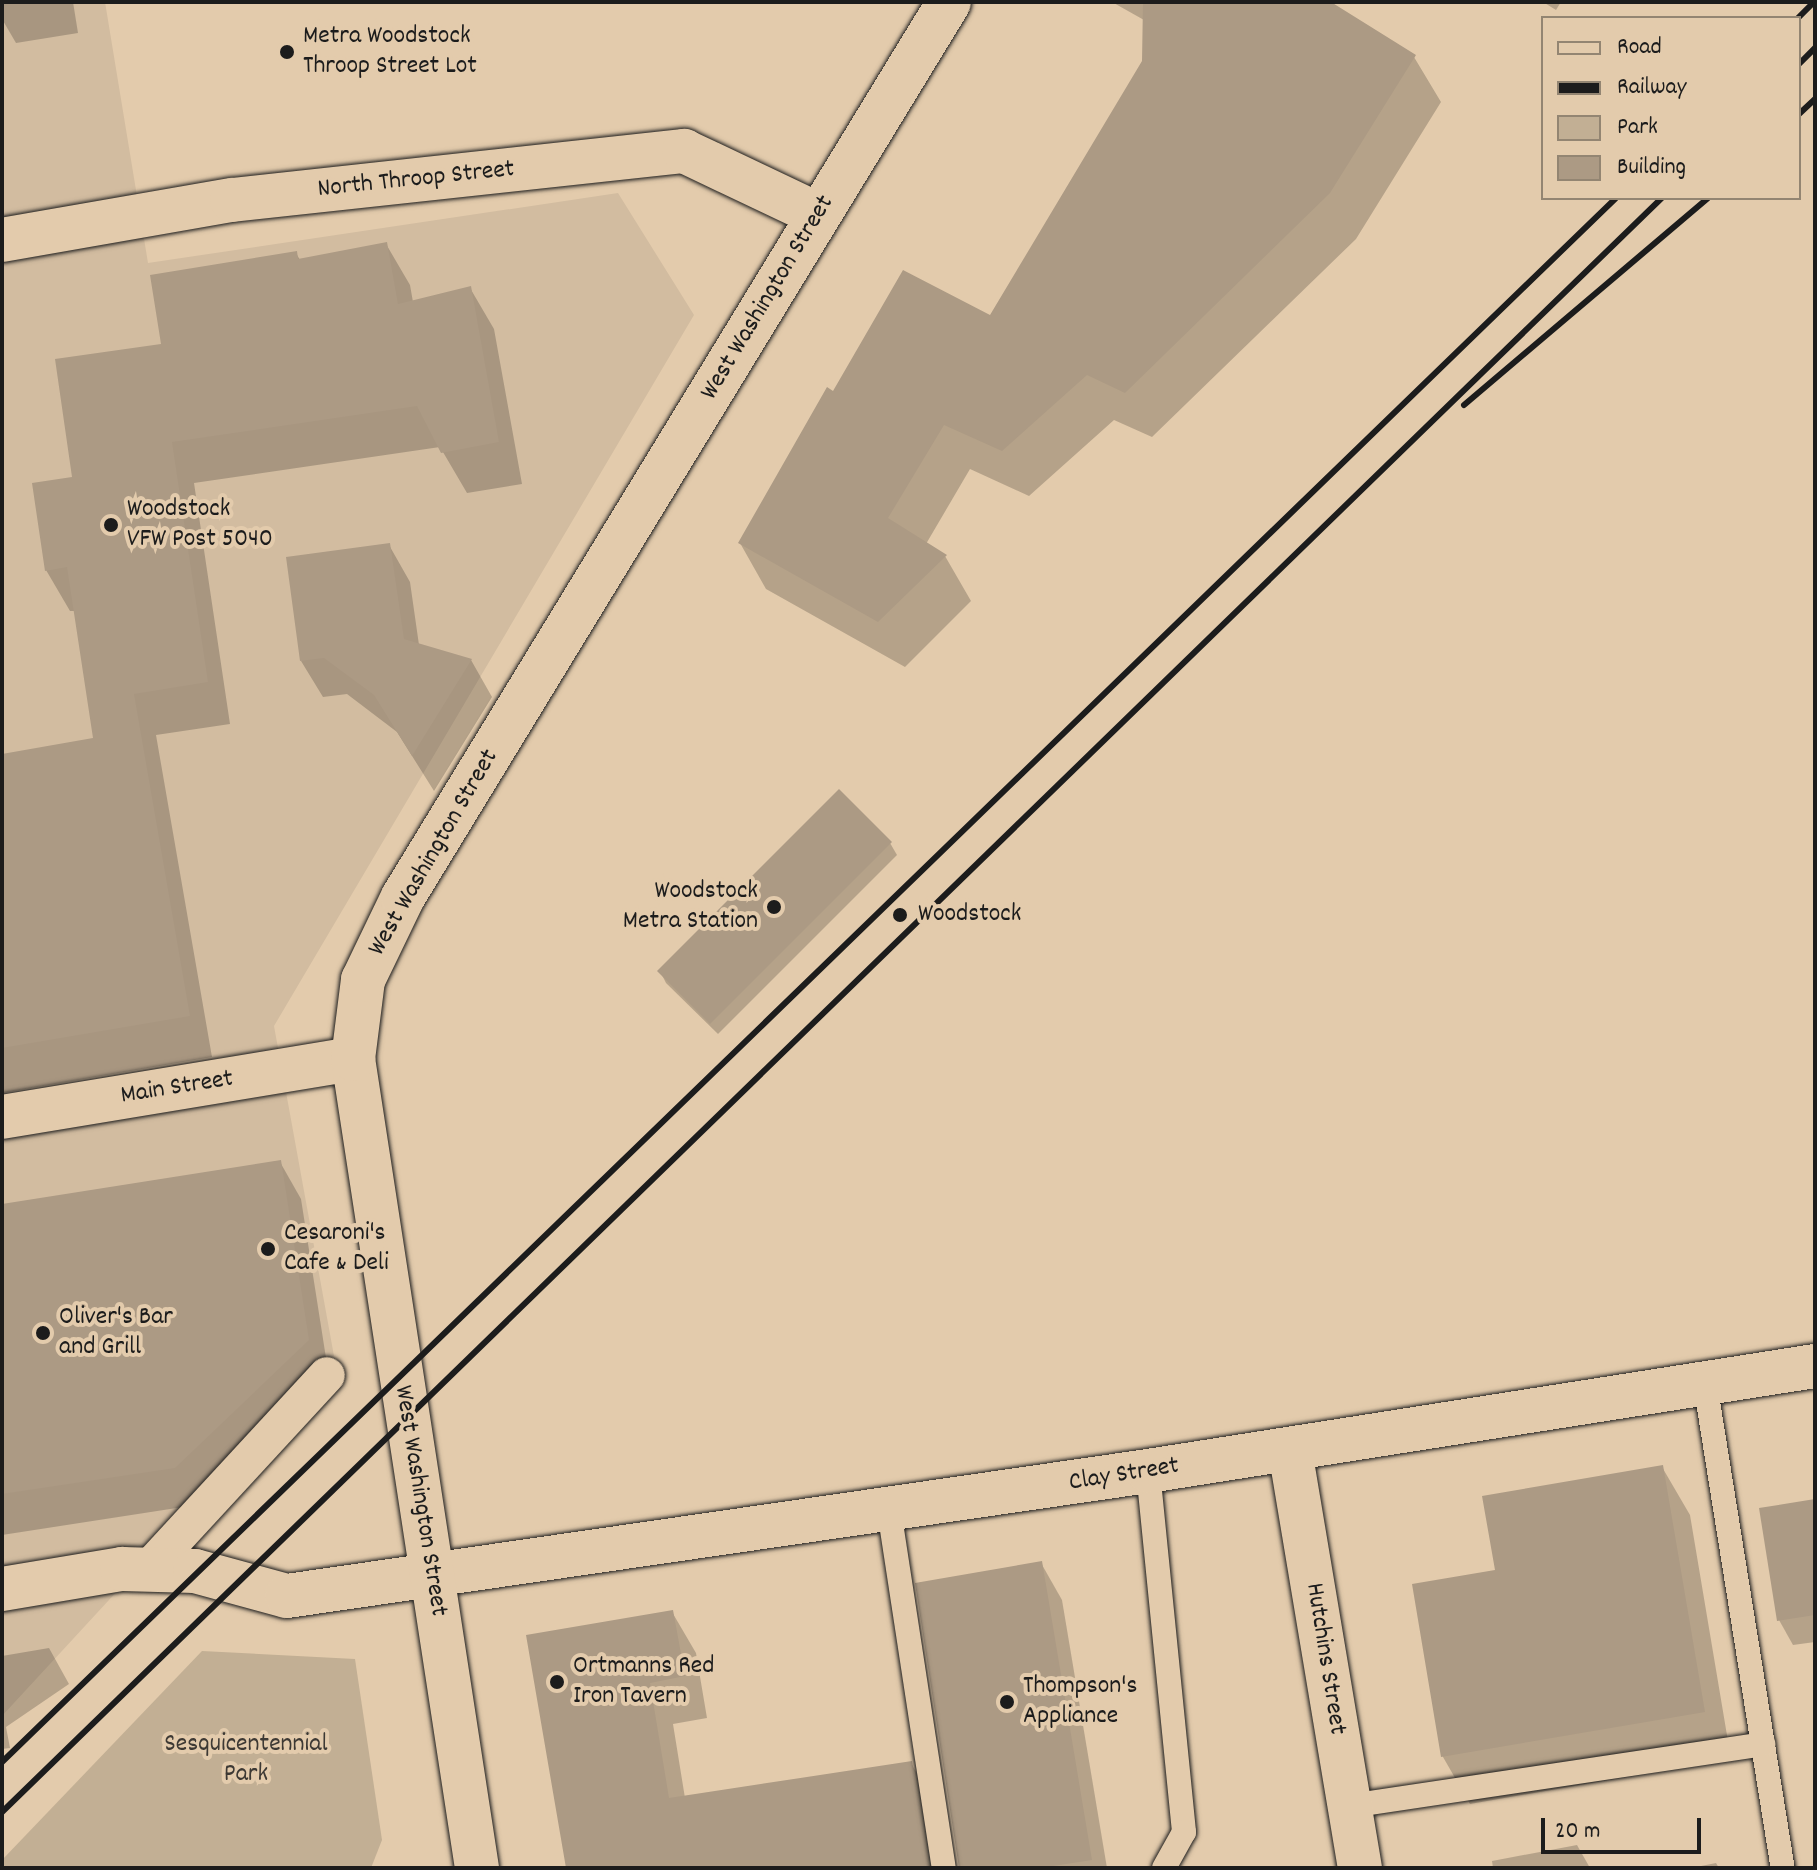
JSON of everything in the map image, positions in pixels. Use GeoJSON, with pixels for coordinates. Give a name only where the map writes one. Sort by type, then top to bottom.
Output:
{"type":"FeatureCollection","features":[{"type":"Feature","properties":{"kind":"street","name":"West Washington Street"},"geometry":{"type":"LineString","coordinates":[[477,1868],[353,1059],[363,980],[403,897],[949,2]]}},
{"type":"Feature","properties":{"kind":"street","name":"North Throop Street"},"geometry":{"type":"LineString","coordinates":[[2,240],[232,200],[684,151],[819,215]]}},
{"type":"Feature","properties":{"kind":"street","name":"Main Street"},"geometry":{"type":"LineString","coordinates":[[2,1117],[353,1059]]}},
{"type":"Feature","properties":{"kind":"street","name":"Clay Street"},"geometry":{"type":"LineString","coordinates":[[2,1589],[147,1570],[195,1571],[287,1596],[1290,1450],[1815,1366]]}},
{"type":"Feature","properties":{"kind":"street"},"geometry":{"type":"LineString","coordinates":[[147,1570],[327,1375]]}},
{"type":"Feature","properties":{"kind":"street","name":"Hutchins Street"},"geometry":{"type":"LineString","coordinates":[[1290,1450],[1360,1868]]}},
{"type":"Feature","properties":{"kind":"lane"},"geometry":{"type":"LineString","coordinates":[[1705,1383],[1783,1868]]}},
{"type":"Feature","properties":{"kind":"lane"},"geometry":{"type":"LineString","coordinates":[[1148,1471],[1184,1832],[1164,1868]]}},
{"type":"Feature","properties":{"kind":"lane"},"geometry":{"type":"LineString","coordinates":[[889,1510],[944,1868]]}},
{"type":"Feature","properties":{"kind":"lane"},"geometry":{"type":"LineString","coordinates":[[1349,1806],[1763,1744]]}},
{"type":"Feature","properties":{"kind":"shaded area"},"geometry":{"type":"Polygon","coordinates":[[[2,2],[105,2],[148,263],[618,193],[694,315],[274,1026],[334,1356],[2,1716],[2,2]]]}},
{"type":"Feature","properties":{"kind":"green space","name":"Sesquicentennial Park"},"geometry":{"type":"Polygon","coordinates":[[[202,1651],[355,1659],[382,1840],[371,1868],[2,1868],[2,1860],[202,1651]]]}},
{"type":"Feature","properties":{"kind":"building"},"geometry":{"type":"Polygon","coordinates":[[[1143,2],[1331,2],[1416,55],[1330,193],[1125,393],[1087,375],[1002,451],[944,425],[888,518],[947,555],[878,622],[738,543],[827,387],[833,391],[903,270],[990,315],[1142,61],[1143,2]]]}},
{"type":"Feature","properties":{"kind":"building"},"geometry":{"type":"Polygon","coordinates":[[[387,242],[398,304],[471,286],[499,442],[441,453],[417,406],[172,442],[208,682],[134,694],[190,1016],[2,1048],[2,754],[93,738],[67,567],[45,571],[32,483],[72,477],[55,359],[161,344],[150,275],[297,251],[298,259],[387,242]]]}},
{"type":"Feature","properties":{"kind":"building"},"geometry":{"type":"Polygon","coordinates":[[[390,543],[404,639],[472,659],[412,756],[374,695],[324,658],[300,661],[286,557],[390,543]]]}},
{"type":"Feature","properties":{"kind":"building","name":"Woodstock Metra Station"},"geometry":{"type":"Polygon","coordinates":[[[839,789],[892,842],[710,1024],[657,971],[839,789]]]}},
{"type":"Feature","properties":{"kind":"building"},"geometry":{"type":"Polygon","coordinates":[[[281,1160],[309,1340],[175,1468],[2,1494],[2,1204],[281,1160]]]}},
{"type":"Feature","properties":{"kind":"building"},"geometry":{"type":"Polygon","coordinates":[[[1663,1465],[1705,1712],[1441,1757],[1412,1584],[1495,1570],[1482,1496],[1663,1465]]]}},
{"type":"Feature","properties":{"kind":"building"},"geometry":{"type":"Polygon","coordinates":[[[1815,1499],[1815,1615],[1777,1621],[1759,1508],[1815,1499]]]}},
{"type":"Feature","properties":{"kind":"building"},"geometry":{"type":"Polygon","coordinates":[[[1042,1561],[1092,1860],[1040,1868],[959,1868],[915,1583],[1042,1561]]]}},
{"type":"Feature","properties":{"kind":"building"},"geometry":{"type":"Polygon","coordinates":[[[673,1610],[685,1676],[650,1683],[669,1798],[912,1761],[929,1868],[566,1868],[526,1635],[673,1610]]]}},
{"type":"Feature","properties":{"kind":"railway"},"geometry":{"type":"LineString","coordinates":[[1800,16],[1814,2]]}},
{"type":"Feature","properties":{"kind":"railway"},"geometry":{"type":"LineString","coordinates":[[1801,62],[1815,48]]}},
{"type":"Feature","properties":{"kind":"railway"},"geometry":{"type":"LineString","coordinates":[[1801,112],[1815,99]]}},
{"type":"Feature","properties":{"kind":"railway"},"geometry":{"type":"LineString","coordinates":[[2,1762],[1614,200]]}},
{"type":"Feature","properties":{"kind":"railway"},"geometry":{"type":"LineString","coordinates":[[2,1812],[1660,200]]}},
{"type":"Feature","properties":{"kind":"railway"},"geometry":{"type":"LineString","coordinates":[[1464,405],[1706,200]]}},
{"type":"Feature","properties":{"kind":"place","name":"Metra Woodstock Throop Street Lot"},"geometry":{"type":"Point","coordinates":[287,52]}},
{"type":"Feature","properties":{"kind":"place","name":"Woodstock VFW Post 5040"},"geometry":{"type":"Point","coordinates":[111,525]}},
{"type":"Feature","properties":{"kind":"place","name":"Woodstock Metra Station"},"geometry":{"type":"Point","coordinates":[774,907]}},
{"type":"Feature","properties":{"kind":"place","name":"Woodstock"},"geometry":{"type":"Point","coordinates":[900,915]}},
{"type":"Feature","properties":{"kind":"place","name":"Cesaroni's Cafe & Deli"},"geometry":{"type":"Point","coordinates":[268,1249]}},
{"type":"Feature","properties":{"kind":"place","name":"Oliver's Bar and Grill"},"geometry":{"type":"Point","coordinates":[43,1333]}},
{"type":"Feature","properties":{"kind":"place","name":"Ortmanns Red Iron Tavern"},"geometry":{"type":"Point","coordinates":[557,1682]}},
{"type":"Feature","properties":{"kind":"place","name":"Thompson's Appliance"},"geometry":{"type":"Point","coordinates":[1007,1702]}}]}
